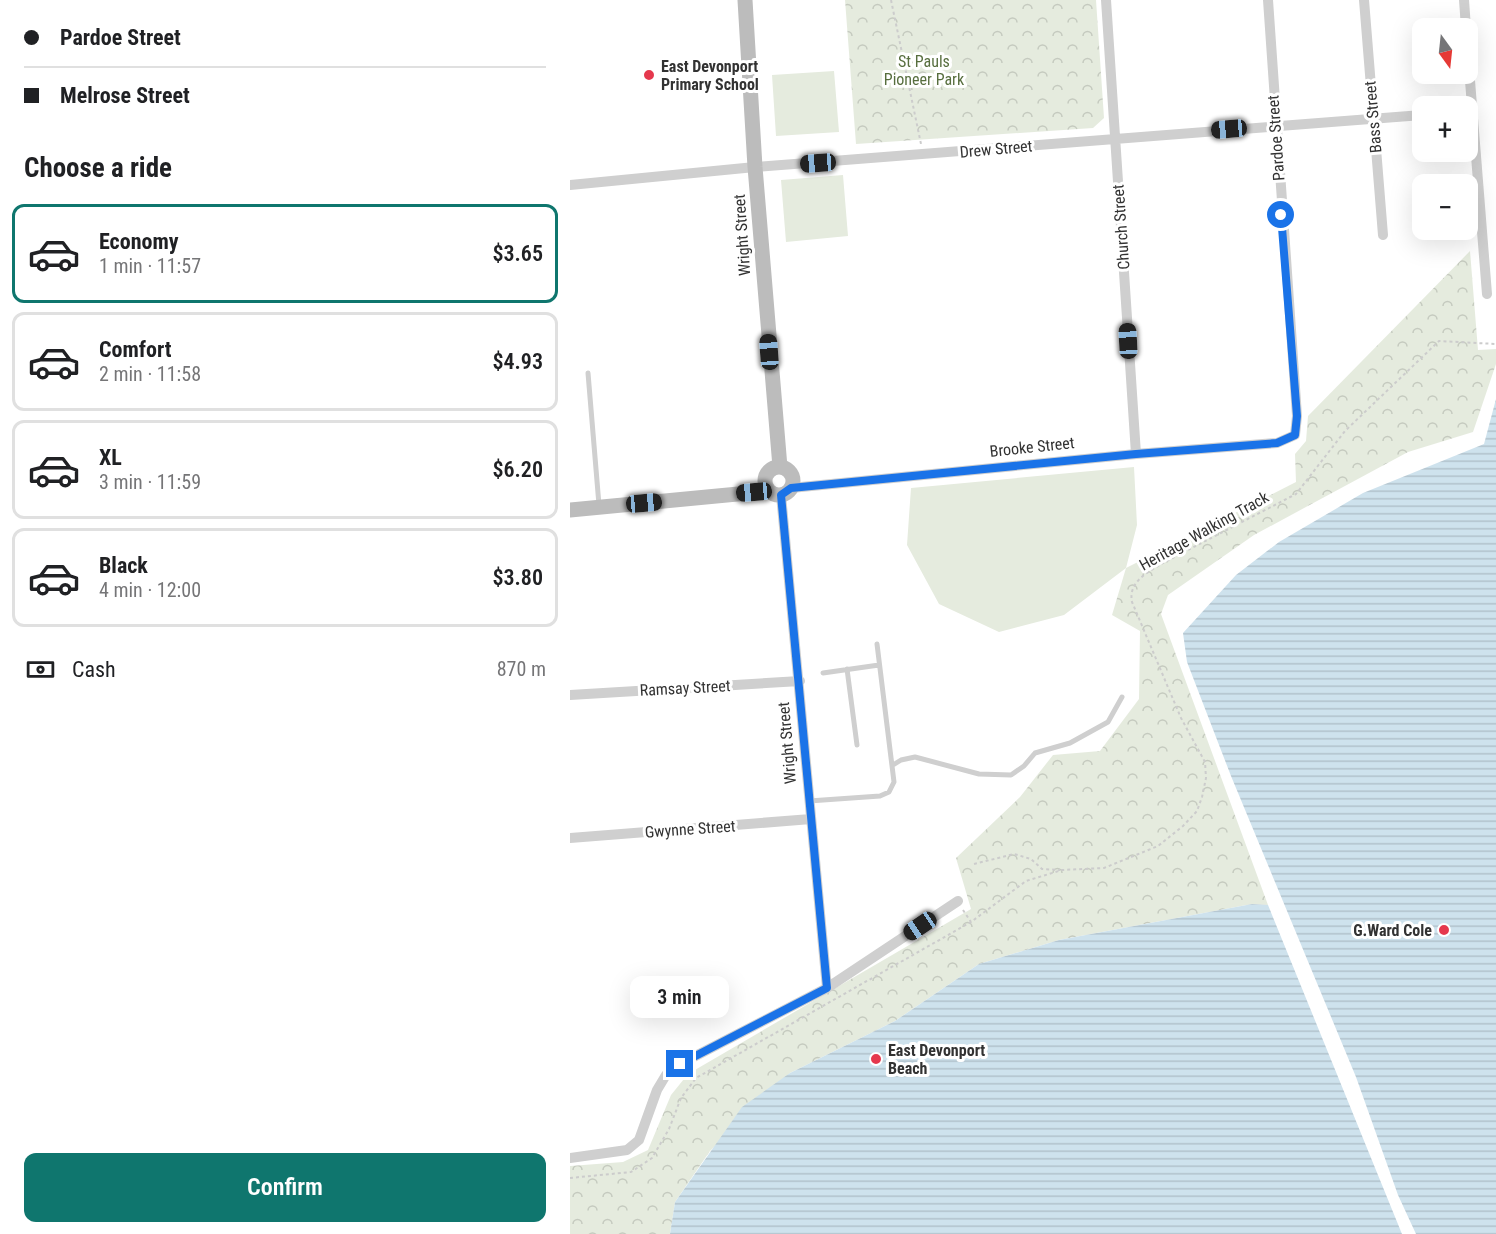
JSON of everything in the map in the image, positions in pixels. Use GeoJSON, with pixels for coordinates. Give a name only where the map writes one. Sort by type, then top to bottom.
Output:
{"type":"FeatureCollection","features":[{"type":"Feature","properties":{"kind":"street","name":"Wright Street"},"geometry":{"type":"LineString","coordinates":[[745,0],[754,167],[780,467]]}},
{"type":"Feature","properties":{"kind":"street","name":"Church Street"},"geometry":{"type":"LineString","coordinates":[[1106,0],[1136,454]]}},
{"type":"Feature","properties":{"kind":"street","name":"Pardoe Street"},"geometry":{"type":"LineString","coordinates":[[1268,0],[1297,416],[1295,435],[1277,443]]}},
{"type":"Feature","properties":{"kind":"street","name":"Bass Street"},"geometry":{"type":"LineString","coordinates":[[1364,0],[1383,235]]}},
{"type":"Feature","properties":{"kind":"street"},"geometry":{"type":"LineString","coordinates":[[1464,0],[1465,18]]}},
{"type":"Feature","properties":{"kind":"street","name":"Drew Street"},"geometry":{"type":"LineString","coordinates":[[570,185],[754,167],[1412,116]]}},
{"type":"Feature","properties":{"kind":"street"},"geometry":{"type":"LineString","coordinates":[[1474,162],[1487,294]]}},
{"type":"Feature","properties":{"kind":"street","name":"Brooke Street"},"geometry":{"type":"LineString","coordinates":[[570,510],[1136,454],[1277,443]]}},
{"type":"Feature","properties":{"kind":"street"},"geometry":{"type":"LineString","coordinates":[[780,467],[791,475],[780,491],[765,484],[766,476],[772,469],[780,467]]}},
{"type":"Feature","properties":{"kind":"street","name":"Wright Street"},"geometry":{"type":"LineString","coordinates":[[780,491],[800,681],[827,988]]}},
{"type":"Feature","properties":{"kind":"street","name":"Ramsay Street"},"geometry":{"type":"LineString","coordinates":[[570,695],[800,681]]}},
{"type":"Feature","properties":{"kind":"street","name":"Gwynne Street"},"geometry":{"type":"LineString","coordinates":[[570,838],[811,819]]}},
{"type":"Feature","properties":{"kind":"street"},"geometry":{"type":"LineString","coordinates":[[570,1158],[627,1150],[639,1140],[657,1090],[666,1075],[680,1064],[827,988],[958,901]]}},
{"type":"Feature","properties":{"kind":"lane"},"geometry":{"type":"LineString","coordinates":[[588,373],[599,507]]}},
{"type":"Feature","properties":{"kind":"lane"},"geometry":{"type":"LineString","coordinates":[[809,801],[880,796],[889,792],[894,782],[877,644]]}},
{"type":"Feature","properties":{"kind":"lane"},"geometry":{"type":"LineString","coordinates":[[823,673],[879,665]]}},
{"type":"Feature","properties":{"kind":"lane"},"geometry":{"type":"LineString","coordinates":[[848,669],[857,746]]}},
{"type":"Feature","properties":{"kind":"lane"},"geometry":{"type":"LineString","coordinates":[[893,765],[901,760],[915,757],[979,774],[1011,775],[1024,766],[1035,753],[1070,742],[1108,722],[1122,697]]}},
{"type":"Feature","properties":{"kind":"path"},"geometry":{"type":"LineString","coordinates":[[891,0],[924,155]]}},
{"type":"Feature","properties":{"kind":"path","name":"Heritage Walking Track"},"geometry":{"type":"LineString","coordinates":[[570,1178],[631,1172],[652,1158],[669,1129],[681,1098],[696,1078],[971,922],[1026,881],[1062,870],[1104,868],[1158,846],[1183,826],[1197,811],[1202,797],[1206,778],[1205,762],[1180,718],[1132,602],[1134,584],[1143,575],[1161,564],[1296,494],[1345,430],[1439,341],[1496,344]]}},
{"type":"Feature","properties":{"kind":"path"},"geometry":{"type":"LineString","coordinates":[[974,864],[1014,854],[1031,859],[1042,869],[1062,870]]}},
{"type":"Feature","properties":{"kind":"path"},"geometry":{"type":"LineString","coordinates":[[958,901],[971,922]]}},
{"type":"Feature","properties":{"kind":"green space","name":"St Pauls Pioneer Park"},"geometry":{"type":"Polygon","coordinates":[[[845,0],[1096,0],[1104,118],[1093,128],[856,144],[845,0]]]}},
{"type":"Feature","properties":{"kind":"green space"},"geometry":{"type":"Polygon","coordinates":[[[834,71],[839,132],[776,136],[772,75],[834,71]]]}},
{"type":"Feature","properties":{"kind":"green space"},"geometry":{"type":"Polygon","coordinates":[[[843,175],[848,236],[786,242],[781,180],[843,175]]]}},
{"type":"Feature","properties":{"kind":"green space"},"geometry":{"type":"Polygon","coordinates":[[[1470,251],[1478,350],[1496,349],[1496,364],[1473,432],[1408,452],[1254,535],[1168,595],[1161,614],[1268,905],[1252,904],[1059,940],[979,964],[895,1021],[790,1073],[710,1151],[675,1202],[670,1234],[570,1234],[570,1166],[623,1162],[648,1150],[671,1095],[688,1074],[971,909],[956,858],[1020,797],[1053,755],[1100,751],[1139,699],[1140,631],[1112,615],[1126,568],[1296,482],[1295,454],[1306,441],[1308,416],[1470,251]]]}},
{"type":"Feature","properties":{"kind":"green space"},"geometry":{"type":"Polygon","coordinates":[[[1134,467],[1137,525],[1126,568],[1064,615],[999,632],[939,604],[907,545],[911,488],[1134,467]]]}},
{"type":"Feature","properties":{"kind":"water"},"geometry":{"type":"Polygon","coordinates":[[[1496,399],[1496,1234],[1416,1234],[1398,1195],[1356,1077],[1231,776],[1187,662],[1183,633],[1236,575],[1279,542],[1363,493],[1484,444],[1496,399]]]}},
{"type":"Feature","properties":{"kind":"water"},"geometry":{"type":"Polygon","coordinates":[[[1252,904],[1268,905],[1402,1234],[670,1234],[675,1202],[742,1107],[790,1073],[895,1021],[979,964],[1059,940],[1252,904]]]}},
{"type":"Feature","properties":{"kind":"place","name":"East Devonport Primary School"},"geometry":{"type":"Point","coordinates":[649,75]}},
{"type":"Feature","properties":{"kind":"place","name":"G.Ward Cole"},"geometry":{"type":"Point","coordinates":[1444,930]}},
{"type":"Feature","properties":{"kind":"place","name":"East Devonport Beach"},"geometry":{"type":"Point","coordinates":[876,1059]}},
{"type":"Feature","properties":{"kind":"route"},"geometry":{"type":"LineString","coordinates":[[680,1064],[827,988],[781,495],[791,488],[821,487],[1136,454],[1277,443],[1295,435],[1297,416],[1281,215]]}}]}
